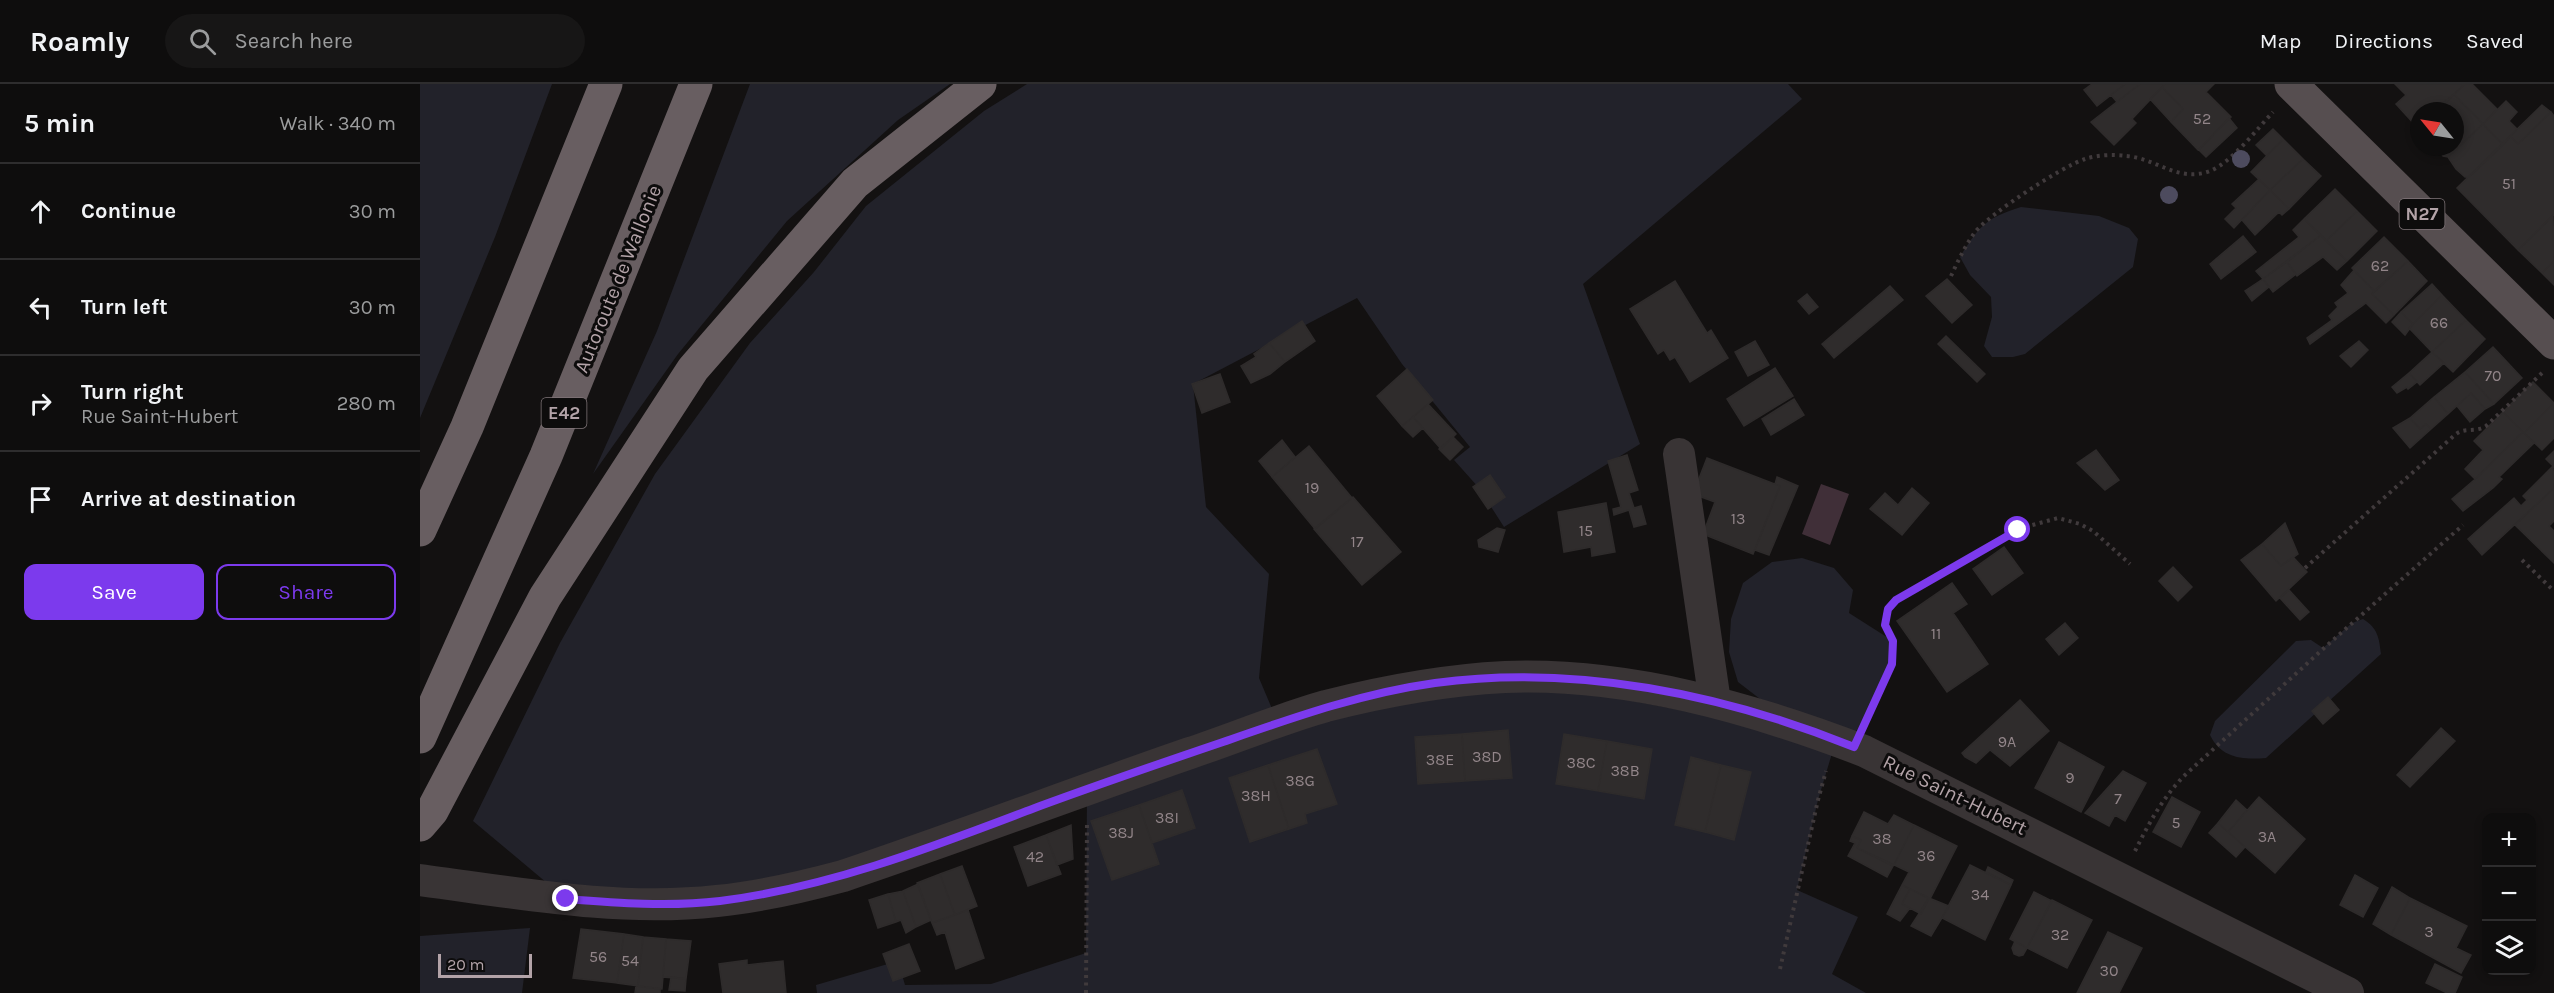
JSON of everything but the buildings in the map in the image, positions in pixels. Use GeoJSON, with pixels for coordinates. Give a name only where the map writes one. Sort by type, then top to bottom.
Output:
{"type":"FeatureCollection","features":[{"type":"Feature","properties":{"kind":"highway"},"geometry":{"type":"LineString","coordinates":[[420,530],[467,427],[606,84]]}},
{"type":"Feature","properties":{"kind":"highway","name":"Autoroute de Wallonie"},"geometry":{"type":"LineString","coordinates":[[420,737],[546,456],[696,84]]}},
{"type":"Feature","properties":{"kind":"highway"},"geometry":{"type":"LineString","coordinates":[[426,818],[545,597],[693,369],[855,183],[980,84]]}},
{"type":"Feature","properties":{"kind":"main road","name":"N27"},"geometry":{"type":"LineString","coordinates":[[2293,86],[2550,357]]}},
{"type":"Feature","properties":{"kind":"street"},"geometry":{"type":"LineString","coordinates":[[1679,454],[1714,702]]}},
{"type":"Feature","properties":{"kind":"street","name":"Rue Saint-Hubert"},"geometry":{"type":"LineString","coordinates":[[420,880],[604,902],[667,904],[716,901],[766,894],[843,876],[1325,707],[1432,684],[1508,677],[1583,680],[1686,695],[1781,720],[1845,743],[1892,763],[2348,993]]}},
{"type":"Feature","properties":{"kind":"path"},"geometry":{"type":"LineString","coordinates":[[1951,276],[1976,231],[2029,190],[2060,172],[2085,159],[2110,156],[2128,156],[2175,173],[2192,174],[2210,171],[2240,146],[2293,86]]}},
{"type":"Feature","properties":{"kind":"path"},"geometry":{"type":"LineString","coordinates":[[2306,568],[2456,434],[2462,430],[2479,431],[2486,426],[2550,357]]}},
{"type":"Feature","properties":{"kind":"path"},"geometry":{"type":"LineString","coordinates":[[1780,969],[1818,800],[1845,743],[1892,664],[1893,641],[1885,625],[1888,609],[1896,600],[2018,530],[2058,518],[2080,524],[2093,531],[2130,564]]}},
{"type":"Feature","properties":{"kind":"path"},"geometry":{"type":"LineString","coordinates":[[2121,878],[2153,816],[2172,788],[2323,649],[2463,525]]}},
{"type":"Feature","properties":{"kind":"path"},"geometry":{"type":"LineString","coordinates":[[2522,560],[2554,591]]}},
{"type":"Feature","properties":{"kind":"path"},"geometry":{"type":"LineString","coordinates":[[1086,993],[1087,789]]}},
{"type":"Feature","properties":{"kind":"shaded area"},"geometry":{"type":"Polygon","coordinates":[[[420,84],[552,84],[495,237],[420,418],[420,84]]]}},
{"type":"Feature","properties":{"kind":"shaded area"},"geometry":{"type":"Polygon","coordinates":[[[750,84],[950,84],[898,120],[787,221],[678,354],[593,474],[657,331],[750,84]]]}},
{"type":"Feature","properties":{"kind":"shaded area"},"geometry":{"type":"Polygon","coordinates":[[[1027,84],[1788,84],[1802,99],[1583,284],[1640,444],[1504,527],[1479,488],[1454,460],[1470,447],[1402,364],[1357,298],[1193,384],[1206,507],[1269,574],[1259,678],[1278,723],[1508,677],[1836,740],[1818,800],[1797,890],[1858,917],[1832,974],[1866,993],[817,993],[816,985],[898,961],[905,985],[991,984],[1086,953],[1087,789],[843,876],[566,899],[473,821],[560,643],[655,474],[750,343],[814,272],[866,206],[984,111],[1027,84]]]}},
{"type":"Feature","properties":{"kind":"shaded area"},"geometry":{"type":"Polygon","coordinates":[[[2021,207],[2099,216],[2129,228],[2138,239],[2133,267],[2025,354],[2013,357],[1992,357],[1984,346],[1992,317],[1991,297],[1970,275],[1960,257],[1984,224],[1999,215],[2021,207]]]}},
{"type":"Feature","properties":{"kind":"shaded area"},"geometry":{"type":"Polygon","coordinates":[[[1821,484],[1849,494],[1830,545],[1802,534],[1821,484]]]}},
{"type":"Feature","properties":{"kind":"shaded area"},"geometry":{"type":"Polygon","coordinates":[[[1802,558],[1834,568],[1853,590],[1849,613],[1893,641],[1892,664],[1868,721],[1856,731],[1842,732],[1764,702],[1738,682],[1729,652],[1731,619],[1743,583],[1772,562],[1802,558]]]}},
{"type":"Feature","properties":{"kind":"shaded area"},"geometry":{"type":"Polygon","coordinates":[[[2363,619],[2372,626],[2377,634],[2381,654],[2266,758],[2241,758],[2220,749],[2210,735],[2215,721],[2296,641],[2311,640],[2323,648],[2352,623],[2363,619]]]}},
{"type":"Feature","properties":{"kind":"shaded area"},"geometry":{"type":"Polygon","coordinates":[[[530,928],[522,993],[420,993],[420,936],[530,928]]]}},
{"type":"Feature","properties":{"kind":"route"},"geometry":{"type":"LineString","coordinates":[[566,899],[635,904],[716,901],[766,894],[811,884],[843,876],[954,838],[1087,789],[1325,707],[1432,684],[1508,677],[1546,678],[1583,680],[1686,695],[1781,720],[1854,747],[1868,721],[1892,664],[1893,641],[1885,625],[1888,609],[1896,600],[2018,530]]}}]}
